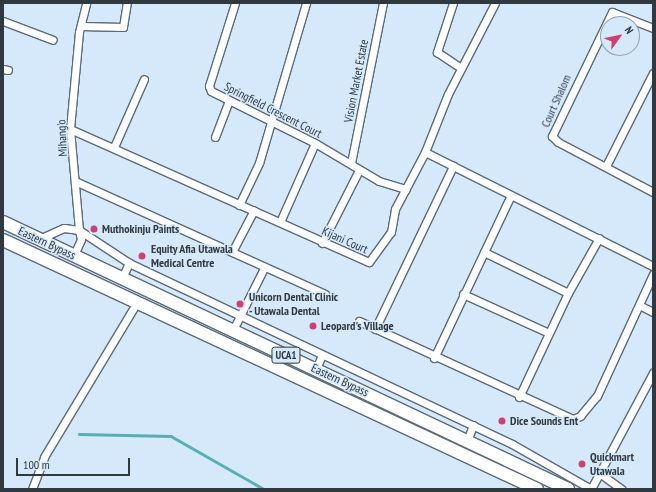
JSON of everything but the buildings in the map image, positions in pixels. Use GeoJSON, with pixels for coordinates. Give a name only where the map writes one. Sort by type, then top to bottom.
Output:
{"type":"FeatureCollection","features":[{"type":"Feature","properties":{"kind":"main road","name":"Eastern Bypass"},"geometry":{"type":"LineString","coordinates":[[3,222],[362,390],[568,489]]}},
{"type":"Feature","properties":{"kind":"main road","name":"Eastern Bypass"},"geometry":{"type":"LineString","coordinates":[[3,240],[356,406],[537,489]]}},
{"type":"Feature","properties":{"kind":"main road"},"geometry":{"type":"LineString","coordinates":[[356,406],[362,390]]}},
{"type":"Feature","properties":{"kind":"street","name":"Mihang'o"},"geometry":{"type":"LineString","coordinates":[[74,255],[81,239],[70,129],[81,26],[86,3]]}},
{"type":"Feature","properties":{"kind":"street"},"geometry":{"type":"LineString","coordinates":[[81,26],[123,27],[127,3]]}},
{"type":"Feature","properties":{"kind":"street","name":"Springfield Crescent Court"},"geometry":{"type":"LineString","coordinates":[[235,3],[209,86],[229,101],[271,123],[315,143],[378,181],[406,189]]}},
{"type":"Feature","properties":{"kind":"street"},"geometry":{"type":"LineString","coordinates":[[239,205],[259,163],[306,3]]}},
{"type":"Feature","properties":{"kind":"street","name":"Vision Market Estate"},"geometry":{"type":"LineString","coordinates":[[351,164],[384,3]]}},
{"type":"Feature","properties":{"kind":"street"},"geometry":{"type":"LineString","coordinates":[[453,3],[437,52],[461,68]]}},
{"type":"Feature","properties":{"kind":"street","name":"Kijani Court"},"geometry":{"type":"LineString","coordinates":[[70,129],[114,147],[239,205],[254,210],[322,243],[369,262],[391,232],[395,209],[425,152],[461,68],[495,3]]}},
{"type":"Feature","properties":{"kind":"street","name":"Court Shalom"},"geometry":{"type":"LineString","coordinates":[[653,28],[612,12],[552,131],[558,142],[653,192]]}},
{"type":"Feature","properties":{"kind":"street"},"geometry":{"type":"LineString","coordinates":[[3,21],[53,40]]}},
{"type":"Feature","properties":{"kind":"street"},"geometry":{"type":"LineString","coordinates":[[606,166],[653,73]]}},
{"type":"Feature","properties":{"kind":"street"},"geometry":{"type":"LineString","coordinates":[[114,147],[144,79]]}},
{"type":"Feature","properties":{"kind":"street"},"geometry":{"type":"LineString","coordinates":[[214,137],[229,101]]}},
{"type":"Feature","properties":{"kind":"street"},"geometry":{"type":"LineString","coordinates":[[280,222],[315,143]]}},
{"type":"Feature","properties":{"kind":"street"},"geometry":{"type":"LineString","coordinates":[[425,152],[510,197],[599,238],[653,266]]}},
{"type":"Feature","properties":{"kind":"street"},"geometry":{"type":"LineString","coordinates":[[375,329],[453,166]]}},
{"type":"Feature","properties":{"kind":"street"},"geometry":{"type":"LineString","coordinates":[[322,243],[359,170]]}},
{"type":"Feature","properties":{"kind":"street"},"geometry":{"type":"LineString","coordinates":[[76,182],[232,252],[264,268],[325,294]]}},
{"type":"Feature","properties":{"kind":"street"},"geometry":{"type":"LineString","coordinates":[[434,358],[510,197]]}},
{"type":"Feature","properties":{"kind":"street"},"geometry":{"type":"LineString","coordinates":[[232,252],[254,210]]}},
{"type":"Feature","properties":{"kind":"street"},"geometry":{"type":"LineString","coordinates":[[39,239],[64,228],[79,230],[129,263],[473,425],[591,489],[598,472],[653,373]]}},
{"type":"Feature","properties":{"kind":"street"},"geometry":{"type":"LineString","coordinates":[[519,396],[568,293],[599,238]]}},
{"type":"Feature","properties":{"kind":"street"},"geometry":{"type":"LineString","coordinates":[[484,252],[568,293]]}},
{"type":"Feature","properties":{"kind":"street"},"geometry":{"type":"LineString","coordinates":[[122,278],[129,263]]}},
{"type":"Feature","properties":{"kind":"street"},"geometry":{"type":"LineString","coordinates":[[233,330],[264,268]]}},
{"type":"Feature","properties":{"kind":"street"},"geometry":{"type":"LineString","coordinates":[[359,321],[434,358],[569,418],[580,416],[597,396],[641,306],[653,274]]}},
{"type":"Feature","properties":{"kind":"street"},"geometry":{"type":"LineString","coordinates":[[463,294],[549,333]]}},
{"type":"Feature","properties":{"kind":"street"},"geometry":{"type":"LineString","coordinates":[[32,489],[44,457],[137,302]]}},
{"type":"Feature","properties":{"kind":"street"},"geometry":{"type":"LineString","coordinates":[[641,306],[653,312]]}},
{"type":"Feature","properties":{"kind":"street"},"geometry":{"type":"LineString","coordinates":[[316,369],[322,355]]}},
{"type":"Feature","properties":{"kind":"street"},"geometry":{"type":"LineString","coordinates":[[467,441],[473,425]]}},
{"type":"Feature","properties":{"kind":"street"},"geometry":{"type":"LineString","coordinates":[[598,472],[621,489]]}},
{"type":"Feature","properties":{"kind":"waterway"},"geometry":{"type":"LineString","coordinates":[[79,434],[171,436],[264,489]]}},
{"type":"Feature","properties":{"kind":"place","name":"Muthokinju Paints"},"geometry":{"type":"Point","coordinates":[94,229]}},
{"type":"Feature","properties":{"kind":"place","name":"Equity Afia Utawala Medical Centre"},"geometry":{"type":"Point","coordinates":[142,256]}},
{"type":"Feature","properties":{"kind":"place","name":"Unicorn Dental Clinic - Utawala Dental"},"geometry":{"type":"Point","coordinates":[240,304]}},
{"type":"Feature","properties":{"kind":"place","name":"Leopard's Village"},"geometry":{"type":"Point","coordinates":[313,326]}},
{"type":"Feature","properties":{"kind":"place","name":"Dice Sounds Ent"},"geometry":{"type":"Point","coordinates":[502,421]}},
{"type":"Feature","properties":{"kind":"place","name":"Quickmart Utawala"},"geometry":{"type":"Point","coordinates":[582,464]}}]}
